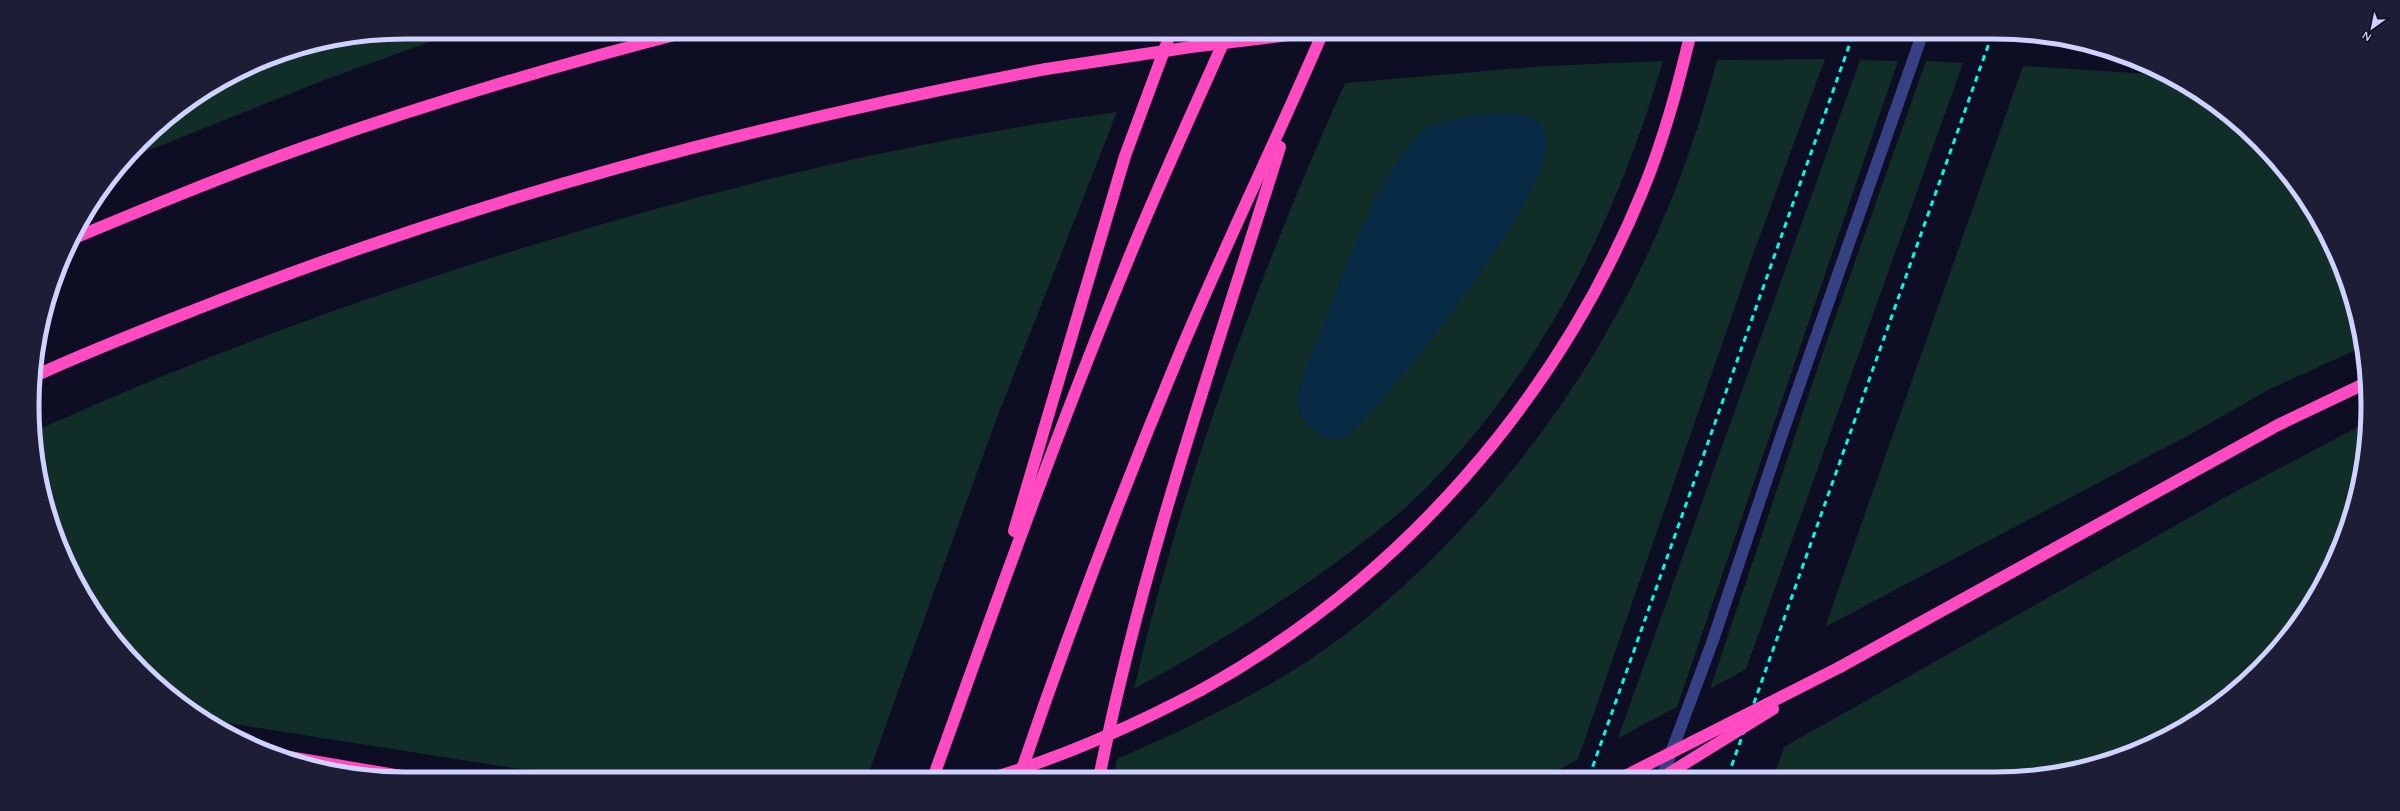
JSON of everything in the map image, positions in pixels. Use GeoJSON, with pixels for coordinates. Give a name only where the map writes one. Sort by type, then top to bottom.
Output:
{"type":"FeatureCollection","features":[{"type":"Feature","properties":{"kind":"highway"},"geometry":{"type":"LineString","coordinates":[[81,235],[222,178],[384,120],[539,72],[660,39]]}},
{"type":"Feature","properties":{"kind":"highway"},"geometry":{"type":"LineString","coordinates":[[980,649],[1124,156],[1168,39]]}},
{"type":"Feature","properties":{"kind":"highway"},"geometry":{"type":"LineString","coordinates":[[935,772],[1036,495],[1126,265],[1225,39]]}},
{"type":"Feature","properties":{"kind":"highway"},"geometry":{"type":"LineString","coordinates":[[41,374],[177,317],[318,263],[548,186],[786,123],[880,102],[1046,69],[1191,47],[1257,39]]}},
{"type":"Feature","properties":{"kind":"highway"},"geometry":{"type":"LineString","coordinates":[[1021,772],[1071,629],[1116,509],[1182,349],[1320,39]]}},
{"type":"Feature","properties":{"kind":"highway"},"geometry":{"type":"LineString","coordinates":[[1012,772],[1033,766],[1090,744],[1147,718],[1201,690],[1287,636],[1364,577],[1433,512],[1474,467],[1512,420],[1579,319],[1632,215],[1670,113],[1689,39]]}},
{"type":"Feature","properties":{"kind":"highway"},"geometry":{"type":"LineString","coordinates":[[1100,772],[1115,701],[1166,511],[1296,95]]}},
{"type":"Feature","properties":{"kind":"highway"},"geometry":{"type":"LineString","coordinates":[[1633,772],[1840,667],[2278,426],[2360,387]]}},
{"type":"Feature","properties":{"kind":"highway"},"geometry":{"type":"LineString","coordinates":[[1671,772],[1840,667]]}},
{"type":"Feature","properties":{"kind":"highway"},"geometry":{"type":"LineString","coordinates":[[326,763],[362,769]]}},
{"type":"Feature","properties":{"kind":"lane"},"geometry":{"type":"LineString","coordinates":[[1665,772],[1702,671],[1781,437],[1921,39]]}},
{"type":"Feature","properties":{"kind":"green space"},"geometry":{"type":"Polygon","coordinates":[[[438,39],[327,79],[139,154],[146,146],[182,115],[222,88],[265,67],[288,58],[311,51],[358,42],[438,39]]]}},
{"type":"Feature","properties":{"kind":"green space"},"geometry":{"type":"Polygon","coordinates":[[[1825,59],[1755,249],[1578,759],[1555,772],[1114,772],[1117,759],[1189,726],[1260,690],[1305,663],[1347,633],[1388,600],[1426,565],[1462,528],[1507,477],[1548,424],[1585,368],[1619,310],[1649,250],[1676,189],[1698,125],[1717,60],[1825,59]]]}},
{"type":"Feature","properties":{"kind":"green space"},"geometry":{"type":"Polygon","coordinates":[[[1860,60],[1898,61],[1677,707],[1618,738],[1860,60]]]}},
{"type":"Feature","properties":{"kind":"green space"},"geometry":{"type":"Polygon","coordinates":[[[1663,61],[1644,120],[1623,177],[1599,234],[1572,288],[1541,341],[1507,392],[1470,440],[1419,495],[1350,552],[1298,590],[1245,625],[1134,689],[1153,611],[1175,534],[1225,381],[1282,230],[1345,83],[1545,66],[1663,61]]]}},
{"type":"Feature","properties":{"kind":"green space"},"geometry":{"type":"Polygon","coordinates":[[[1926,61],[1963,63],[1746,669],[1710,689],[1823,352],[1926,61]]]}},
{"type":"Feature","properties":{"kind":"green space"},"geometry":{"type":"Polygon","coordinates":[[[2023,66],[2150,74],[2178,88],[2218,115],[2254,146],[2270,164],[2285,182],[2312,222],[2333,265],[2342,288],[2349,311],[2357,349],[2268,390],[2191,434],[1825,627],[2023,66]]]}},
{"type":"Feature","properties":{"kind":"green space"},"geometry":{"type":"Polygon","coordinates":[[[1117,112],[996,420],[869,772],[552,772],[513,768],[220,722],[182,696],[146,665],[130,647],[115,629],[88,589],[67,546],[51,500],[42,453],[40,429],[89,407],[202,360],[317,317],[432,277],[568,234],[723,191],[801,172],[879,154],[1037,124],[1117,112]]]}},
{"type":"Feature","properties":{"kind":"green space"},"geometry":{"type":"Polygon","coordinates":[[[2360,426],[2358,453],[2349,500],[2333,546],[2312,589],[2285,629],[2254,665],[2218,696],[2178,723],[2135,744],[2112,753],[2089,760],[2042,769],[1994,772],[1775,772],[1784,747],[2231,494],[2360,426]]]}},
{"type":"Feature","properties":{"kind":"water"},"geometry":{"type":"Polygon","coordinates":[[[1509,113],[1521,114],[1537,121],[1544,130],[1546,136],[1543,163],[1527,198],[1503,240],[1473,284],[1440,328],[1361,423],[1349,434],[1339,439],[1329,439],[1323,437],[1307,424],[1300,413],[1298,407],[1299,388],[1351,253],[1376,198],[1390,173],[1404,151],[1420,133],[1428,127],[1462,117],[1509,113]]]}},
{"type":"Feature","properties":{"kind":"railway"},"geometry":{"type":"LineString","coordinates":[[1591,772],[1852,39]]}},
{"type":"Feature","properties":{"kind":"railway"},"geometry":{"type":"LineString","coordinates":[[1729,772],[1991,39]]}}]}
